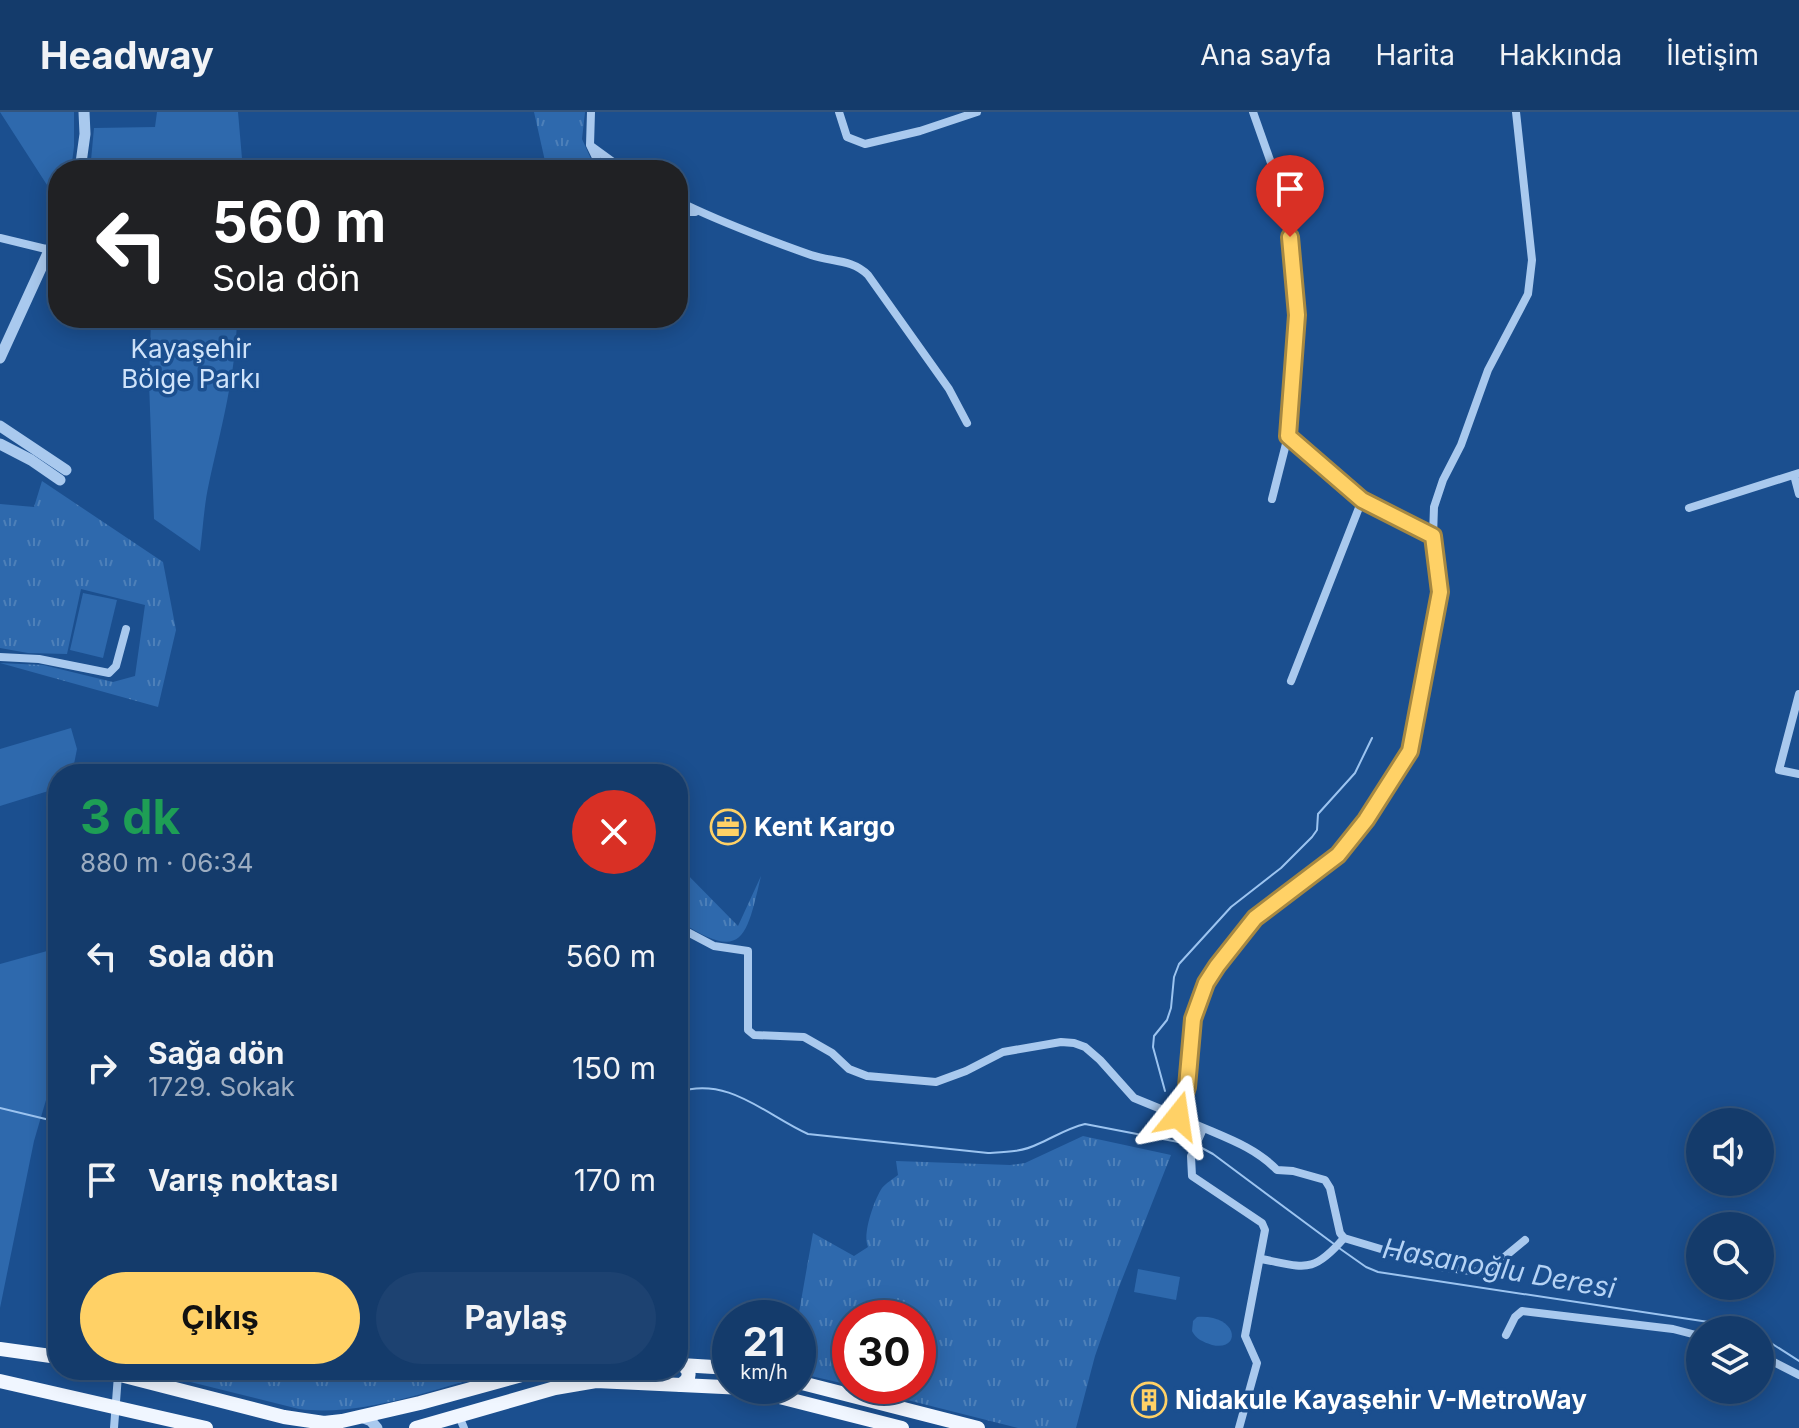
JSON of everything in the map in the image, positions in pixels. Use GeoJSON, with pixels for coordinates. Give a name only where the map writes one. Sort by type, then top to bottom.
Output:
{"type":"FeatureCollection","features":[{"type":"Feature","properties":{"kind":"main road"},"geometry":{"type":"LineString","coordinates":[[0,1349],[48,1356]]}},
{"type":"Feature","properties":{"kind":"main road"},"geometry":{"type":"LineString","coordinates":[[688,1365],[712,1367]]}},
{"type":"Feature","properties":{"kind":"main road"},"geometry":{"type":"LineString","coordinates":[[139,1380],[309,1421],[342,1421],[361,1417],[502,1380]]}},
{"type":"Feature","properties":{"kind":"main road"},"geometry":{"type":"LineString","coordinates":[[681,1385],[688,1380]]}},
{"type":"Feature","properties":{"kind":"main road"},"geometry":{"type":"LineString","coordinates":[[0,1381],[206,1428]]}},
{"type":"Feature","properties":{"kind":"main road"},"geometry":{"type":"LineString","coordinates":[[416,1428],[461,1422],[555,1388],[596,1381],[744,1388],[902,1428]]}},
{"type":"Feature","properties":{"kind":"main road"},"geometry":{"type":"LineString","coordinates":[[816,1387],[978,1428]]}},
{"type":"Feature","properties":{"kind":"main road"},"geometry":{"type":"LineString","coordinates":[[244,1405],[262,1414],[265,1428]]}},
{"type":"Feature","properties":{"kind":"street"},"geometry":{"type":"LineString","coordinates":[[81,160],[84,112]]}},
{"type":"Feature","properties":{"kind":"street"},"geometry":{"type":"LineString","coordinates":[[591,112],[590,145],[597,160]]}},
{"type":"Feature","properties":{"kind":"street"},"geometry":{"type":"LineString","coordinates":[[839,112],[847,137],[865,144],[920,131],[977,112]]}},
{"type":"Feature","properties":{"kind":"street"},"geometry":{"type":"LineString","coordinates":[[1253,112],[1288,211],[1297,315],[1288,436],[1272,499]]}},
{"type":"Feature","properties":{"kind":"street"},"geometry":{"type":"LineString","coordinates":[[1178,1116],[1187,1087],[1193,1019],[1206,983],[1255,918],[1338,855],[1366,820],[1410,751],[1440,592],[1433,536],[1434,507],[1488,370],[1528,294],[1532,260],[1516,112]]}},
{"type":"Feature","properties":{"kind":"street"},"geometry":{"type":"LineString","coordinates":[[590,145],[610,160]]}},
{"type":"Feature","properties":{"kind":"street"},"geometry":{"type":"LineString","coordinates":[[688,206],[812,255],[857,264],[949,389],[967,423]]}},
{"type":"Feature","properties":{"kind":"street"},"geometry":{"type":"LineString","coordinates":[[688,212],[699,212]]}},
{"type":"Feature","properties":{"kind":"street"},"geometry":{"type":"LineString","coordinates":[[0,238],[48,250]]}},
{"type":"Feature","properties":{"kind":"street"},"geometry":{"type":"LineString","coordinates":[[0,358],[48,254]]}},
{"type":"Feature","properties":{"kind":"street"},"geometry":{"type":"LineString","coordinates":[[0,426],[63,475],[0,444]]}},
{"type":"Feature","properties":{"kind":"street"},"geometry":{"type":"LineString","coordinates":[[1288,436],[1362,500],[1433,536]]}},
{"type":"Feature","properties":{"kind":"street"},"geometry":{"type":"LineString","coordinates":[[1689,508],[1796,474],[1799,494]]}},
{"type":"Feature","properties":{"kind":"street"},"geometry":{"type":"LineString","coordinates":[[1291,681],[1362,500]]}},
{"type":"Feature","properties":{"kind":"street"},"geometry":{"type":"LineString","coordinates":[[0,657],[39,659],[109,673],[116,666],[126,629]]}},
{"type":"Feature","properties":{"kind":"street"},"geometry":{"type":"LineString","coordinates":[[1799,694],[1779,770],[1799,774]]}},
{"type":"Feature","properties":{"kind":"street"},"geometry":{"type":"LineString","coordinates":[[688,932],[714,946],[748,951],[748,1030],[754,1035],[804,1037],[832,1053],[849,1069],[867,1076],[936,1082],[1003,1052],[1061,1042],[1074,1043],[1085,1047],[1100,1060],[1134,1098],[1238,1142],[1261,1155],[1277,1170],[1325,1180],[1330,1188],[1340,1233],[1339,1244],[1323,1261],[1303,1267],[1261,1259]]}},
{"type":"Feature","properties":{"kind":"street"},"geometry":{"type":"LineString","coordinates":[[1203,1129],[1191,1156],[1192,1176],[1262,1223],[1265,1230],[1245,1336],[1257,1363],[1239,1428]]}},
{"type":"Feature","properties":{"kind":"street"},"geometry":{"type":"LineString","coordinates":[[1339,1244],[1441,1267],[1485,1273],[1525,1240]]}},
{"type":"Feature","properties":{"kind":"street"},"geometry":{"type":"LineString","coordinates":[[1506,1335],[1515,1317],[1522,1311],[1686,1332]]}},
{"type":"Feature","properties":{"kind":"street"},"geometry":{"type":"LineString","coordinates":[[1774,1362],[1799,1375]]}},
{"type":"Feature","properties":{"kind":"street"},"geometry":{"type":"LineString","coordinates":[[114,1428],[117,1380]]}},
{"type":"Feature","properties":{"kind":"street"},"geometry":{"type":"LineString","coordinates":[[361,1417],[377,1428]]}},
{"type":"Feature","properties":{"kind":"green space"},"geometry":{"type":"Polygon","coordinates":[[[0,112],[74,112],[72,160],[48,160],[47,185],[0,112]]]}},
{"type":"Feature","properties":{"kind":"green space"},"geometry":{"type":"Polygon","coordinates":[[[157,112],[238,112],[242,160],[91,160],[94,128],[155,127],[157,112]]]}},
{"type":"Feature","properties":{"kind":"green space"},"geometry":{"type":"Polygon","coordinates":[[[534,112],[585,112],[582,139],[591,160],[545,160],[534,112]]]}},
{"type":"Feature","properties":{"kind":"green space","name":"Kayaşehir Bölge Parkı"},"geometry":{"type":"Polygon","coordinates":[[[151,328],[237,328],[231,380],[207,491],[200,551],[154,519],[149,382],[151,328]]]}},
{"type":"Feature","properties":{"kind":"green space"},"geometry":{"type":"Polygon","coordinates":[[[42,481],[163,562],[176,630],[158,707],[0,663],[43,665],[113,682],[135,676],[145,605],[81,589],[67,654],[28,653],[0,648],[0,504],[34,507],[42,481]]]}},
{"type":"Feature","properties":{"kind":"green space"},"geometry":{"type":"Polygon","coordinates":[[[83,593],[117,600],[103,658],[70,650],[83,593]]]}},
{"type":"Feature","properties":{"kind":"green space"},"geometry":{"type":"Polygon","coordinates":[[[71,728],[77,749],[74,764],[48,764],[48,791],[0,806],[0,749],[71,728]]]}},
{"type":"Feature","properties":{"kind":"green space"},"geometry":{"type":"Polygon","coordinates":[[[688,875],[738,926],[761,876],[751,916],[738,938],[729,942],[688,926],[688,875]]]}},
{"type":"Feature","properties":{"kind":"green space"},"geometry":{"type":"Polygon","coordinates":[[[48,951],[48,1093],[34,1141],[0,1308],[0,964],[48,951]]]}},
{"type":"Feature","properties":{"kind":"green space"},"geometry":{"type":"Polygon","coordinates":[[[1083,1136],[1171,1155],[1119,1287],[1095,1356],[1076,1428],[1018,1428],[923,1404],[936,1404],[936,1300],[832,1300],[832,1381],[816,1377],[816,1300],[801,1300],[813,1233],[854,1256],[868,1247],[872,1209],[882,1188],[898,1175],[896,1161],[1025,1163],[1083,1136]]]}},
{"type":"Feature","properties":{"kind":"green space"},"geometry":{"type":"Polygon","coordinates":[[[1138,1269],[1180,1277],[1176,1300],[1134,1292],[1138,1269]]]}},
{"type":"Feature","properties":{"kind":"green space"},"geometry":{"type":"Polygon","coordinates":[[[1197,1317],[1221,1321],[1232,1332],[1232,1338],[1222,1346],[1198,1338],[1192,1331],[1193,1321],[1197,1317]]]}},
{"type":"Feature","properties":{"kind":"green space"},"geometry":{"type":"Polygon","coordinates":[[[182,1380],[469,1380],[371,1406],[299,1409],[182,1380]]]}},
{"type":"Feature","properties":{"kind":"waterway"},"geometry":{"type":"LineString","coordinates":[[1165,1091],[1153,1047],[1154,1036],[1167,1020],[1179,964],[1231,907],[1281,868],[1312,837],[1317,830],[1318,814],[1355,773],[1372,738]]}},
{"type":"Feature","properties":{"kind":"waterway","name":"Hasanoğlu Deresi"},"geometry":{"type":"LineString","coordinates":[[688,1090],[714,1089],[730,1093],[808,1134],[988,1153],[1026,1149],[1085,1124],[1194,1145]]}},
{"type":"Feature","properties":{"kind":"waterway","name":"Hasanoğlu Deresi"},"geometry":{"type":"LineString","coordinates":[[0,1108],[48,1120]]}},
{"type":"Feature","properties":{"kind":"waterway","name":"Hasanoğlu Deresi"},"geometry":{"type":"LineString","coordinates":[[1200,1147],[1334,1244]]}},
{"type":"Feature","properties":{"kind":"waterway","name":"Hasanoğlu Deresi"},"geometry":{"type":"LineString","coordinates":[[1339,1248],[1378,1272],[1686,1319]]}},
{"type":"Feature","properties":{"kind":"waterway","name":"Hasanoğlu Deresi"},"geometry":{"type":"LineString","coordinates":[[1774,1345],[1799,1361]]}},
{"type":"Feature","properties":{"kind":"place","name":"Kent Kargo"},"geometry":{"type":"Point","coordinates":[728,827]}},
{"type":"Feature","properties":{"kind":"place","name":"Nidakule Kayaşehir V-MetroWay"},"geometry":{"type":"Point","coordinates":[1149,1400]}},
{"type":"Feature","properties":{"kind":"route"},"geometry":{"type":"LineString","coordinates":[[1178,1116],[1190,1069],[1193,1019],[1206,983],[1255,918],[1338,855],[1366,820],[1410,751],[1440,592],[1433,536],[1362,500],[1288,436],[1297,315],[1290,237]]}}]}
